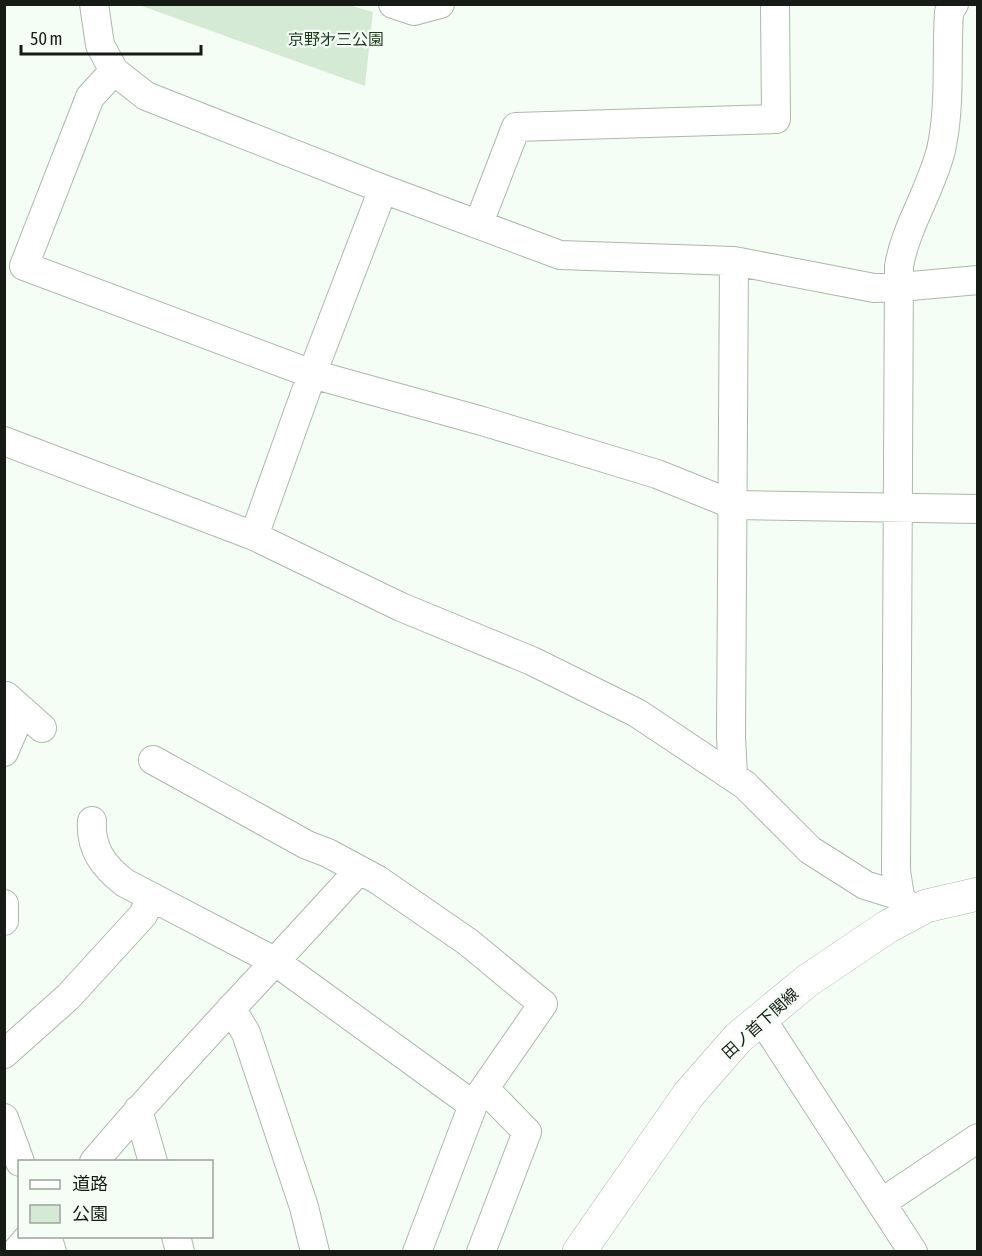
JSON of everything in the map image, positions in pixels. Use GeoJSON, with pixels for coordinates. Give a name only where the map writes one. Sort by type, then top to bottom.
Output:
{"type":"FeatureCollection","features":[{"type":"Feature","properties":{"kind":"main road","name":"田ノ首下関線"},"geometry":{"type":"LineString","coordinates":[[579,1251],[689,1094],[738,1038],[807,981],[887,927],[906,905],[926,906],[978,894]]}},
{"type":"Feature","properties":{"kind":"street"},"geometry":{"type":"LineString","coordinates":[[94,4],[100,45],[114,71],[146,96],[383,189],[560,255],[734,261],[874,288],[978,280]]}},
{"type":"Feature","properties":{"kind":"street"},"geometry":{"type":"LineString","coordinates":[[393,4],[414,11],[440,4]]}},
{"type":"Feature","properties":{"kind":"street"},"geometry":{"type":"LineString","coordinates":[[479,224],[516,127],[776,119],[775,4]]}},
{"type":"Feature","properties":{"kind":"street"},"geometry":{"type":"LineString","coordinates":[[906,905],[896,872],[899,266],[902,249],[934,173],[941,147],[946,108],[949,12],[954,4]]}},
{"type":"Feature","properties":{"kind":"street"},"geometry":{"type":"LineString","coordinates":[[114,71],[90,97],[24,266],[312,374],[482,421],[657,474],[734,505],[978,509]]}},
{"type":"Feature","properties":{"kind":"street"},"geometry":{"type":"LineString","coordinates":[[254,536],[312,374],[383,189]]}},
{"type":"Feature","properties":{"kind":"street"},"geometry":{"type":"LineString","coordinates":[[733,777],[731,737],[734,261]]}},
{"type":"Feature","properties":{"kind":"street"},"geometry":{"type":"LineString","coordinates":[[4,441],[254,536],[401,607],[532,661],[637,713],[745,785],[810,850],[866,885],[906,905]]}},
{"type":"Feature","properties":{"kind":"street"},"geometry":{"type":"LineString","coordinates":[[4,752],[23,711]]}},
{"type":"Feature","properties":{"kind":"street"},"geometry":{"type":"LineString","coordinates":[[153,759],[307,845],[328,853],[378,880],[468,942],[543,1004],[479,1097],[417,1251]]}},
{"type":"Feature","properties":{"kind":"street"},"geometry":{"type":"LineString","coordinates":[[92,821],[93,845],[107,868],[125,883],[276,962],[479,1097],[527,1132],[481,1251]]}},
{"type":"Feature","properties":{"kind":"street"},"geometry":{"type":"LineString","coordinates":[[95,1160],[359,870]]}},
{"type":"Feature","properties":{"kind":"street"},"geometry":{"type":"LineString","coordinates":[[4,1054],[68,997],[143,915],[152,897]]}},
{"type":"Feature","properties":{"kind":"street"},"geometry":{"type":"LineString","coordinates":[[4,904],[4,921]]}},
{"type":"Feature","properties":{"kind":"street"},"geometry":{"type":"LineString","coordinates":[[231,1008],[246,1034],[304,1207],[315,1251]]}},
{"type":"Feature","properties":{"kind":"street"},"geometry":{"type":"LineString","coordinates":[[761,1018],[913,1251]]}},
{"type":"Feature","properties":{"kind":"street"},"geometry":{"type":"LineString","coordinates":[[138,1110],[153,1160]]}},
{"type":"Feature","properties":{"kind":"street"},"geometry":{"type":"LineString","coordinates":[[4,1118],[20,1160]]}},
{"type":"Feature","properties":{"kind":"street"},"geometry":{"type":"LineString","coordinates":[[881,1203],[978,1138]]}},
{"type":"Feature","properties":{"kind":"street"},"geometry":{"type":"LineString","coordinates":[[16,1251],[28,1238]]}},
{"type":"Feature","properties":{"kind":"green space","name":"京野㐧三公園"},"geometry":{"type":"Polygon","coordinates":[[[139,5],[349,5],[373,12],[365,86],[139,5]]]}}]}
